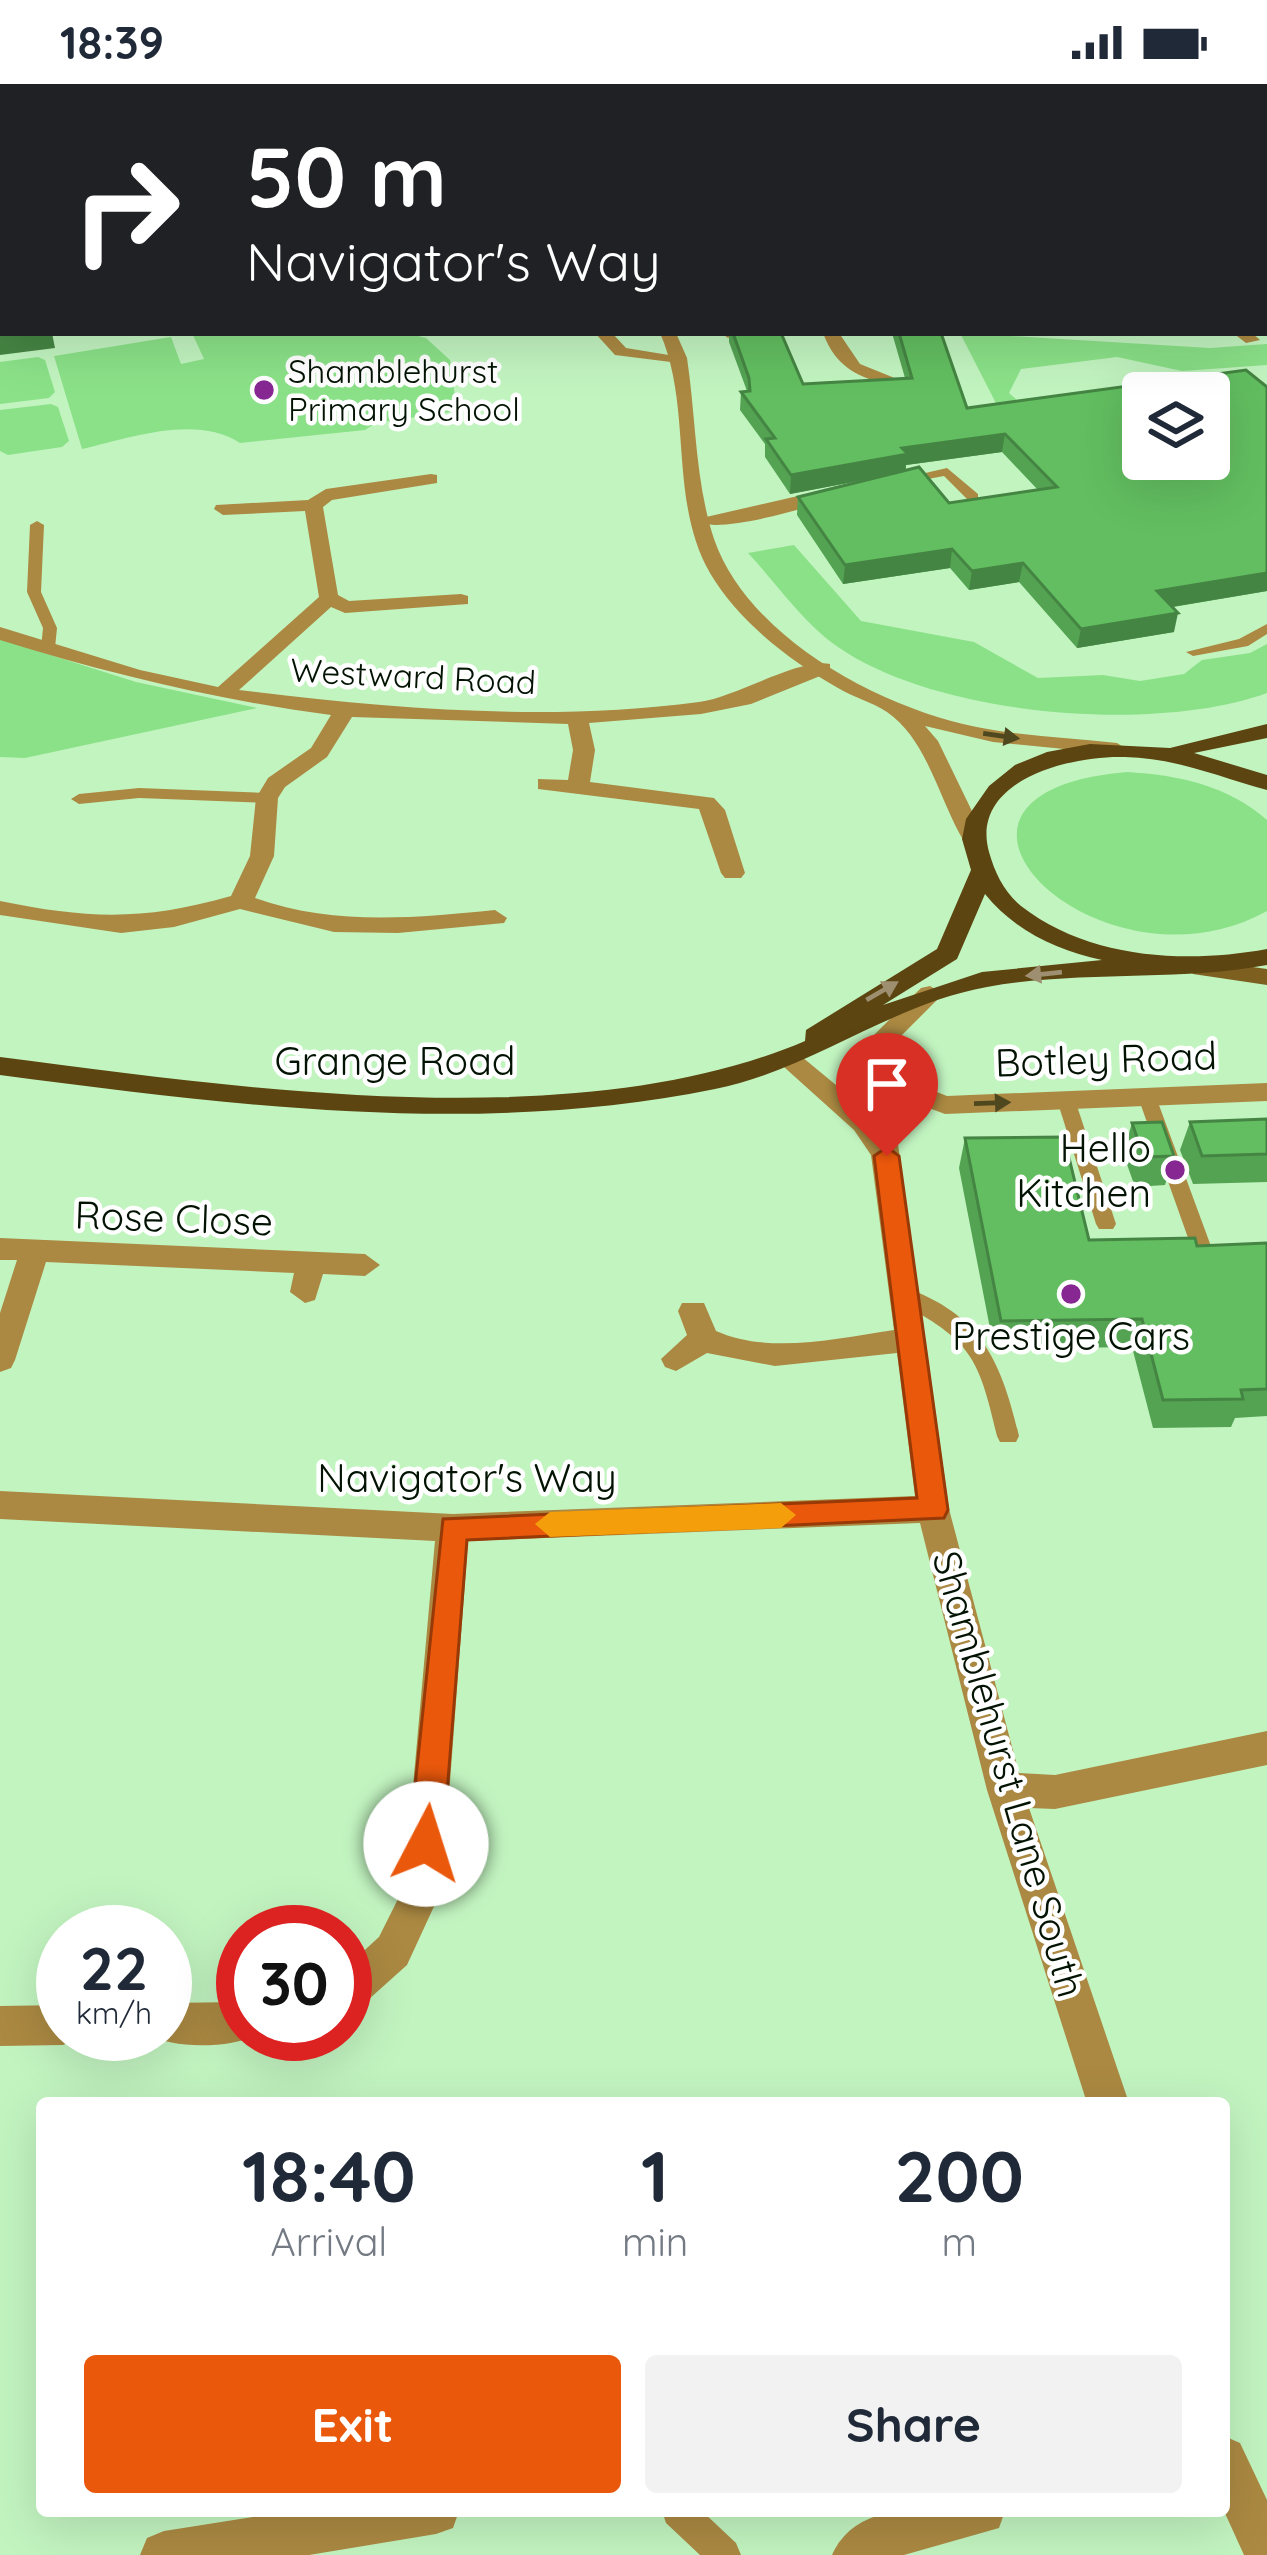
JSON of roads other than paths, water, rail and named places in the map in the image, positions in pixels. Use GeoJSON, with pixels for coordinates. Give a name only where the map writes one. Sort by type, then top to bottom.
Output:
{"type":"FeatureCollection","features":[{"type":"Feature","properties":{"kind":"main road"},"geometry":{"type":"LineString","coordinates":[[1162,752],[1267,731]]}},
{"type":"Feature","properties":{"kind":"main road"},"geometry":{"type":"LineString","coordinates":[[1267,783],[1216,762],[1162,752],[1117,750],[1052,760],[1001,785],[981,810],[974,838],[982,871],[1007,904],[1048,933],[1101,954],[1160,966],[1267,977]]}},
{"type":"Feature","properties":{"kind":"main road","name":"Grange Road"},"geometry":{"type":"LineString","coordinates":[[787,1058],[847,1012],[948,953],[982,871]]}},
{"type":"Feature","properties":{"kind":"main road"},"geometry":{"type":"LineString","coordinates":[[1202,968],[1267,957]]}},
{"type":"Feature","properties":{"kind":"main road","name":"Grange Road"},"geometry":{"type":"LineString","coordinates":[[0,1066],[255,1099],[466,1106],[662,1090],[722,1079],[787,1058],[930,994],[993,980],[1160,966]]}},
{"type":"Feature","properties":{"kind":"street"},"geometry":{"type":"LineString","coordinates":[[605,336],[621,352],[679,358]]}},
{"type":"Feature","properties":{"kind":"street"},"geometry":{"type":"LineString","coordinates":[[669,336],[679,358],[702,520],[723,583],[767,628],[823,668],[890,704],[950,728],[1117,750]]}},
{"type":"Feature","properties":{"kind":"street"},"geometry":{"type":"LineString","coordinates":[[833,336],[842,360],[858,379],[894,381]]}},
{"type":"Feature","properties":{"kind":"street"},"geometry":{"type":"LineString","coordinates":[[223,509],[313,505],[326,495],[431,479]]}},
{"type":"Feature","properties":{"kind":"street"},"geometry":{"type":"LineString","coordinates":[[702,520],[862,491]]}},
{"type":"Feature","properties":{"kind":"street"},"geometry":{"type":"LineString","coordinates":[[313,505],[329,598]]}},
{"type":"Feature","properties":{"kind":"street"},"geometry":{"type":"LineString","coordinates":[[329,598],[345,607],[461,600]]}},
{"type":"Feature","properties":{"kind":"street"},"geometry":{"type":"LineString","coordinates":[[222,694],[329,598]]}},
{"type":"Feature","properties":{"kind":"street","name":"Westward Road"},"geometry":{"type":"LineString","coordinates":[[0,633],[222,694],[345,710],[577,718],[714,706],[823,668]]}},
{"type":"Feature","properties":{"kind":"street"},"geometry":{"type":"LineString","coordinates":[[890,704],[927,741],[974,838]]}},
{"type":"Feature","properties":{"kind":"street"},"geometry":{"type":"LineString","coordinates":[[241,901],[262,856],[267,797],[276,783],[319,752],[345,710]]}},
{"type":"Feature","properties":{"kind":"street"},"geometry":{"type":"LineString","coordinates":[[577,718],[584,750],[578,787]]}},
{"type":"Feature","properties":{"kind":"street"},"geometry":{"type":"LineString","coordinates":[[546,784],[706,803],[714,810],[733,873]]}},
{"type":"Feature","properties":{"kind":"street"},"geometry":{"type":"LineString","coordinates":[[0,908],[119,930],[156,926],[241,901],[312,923],[390,927],[495,917]]}},
{"type":"Feature","properties":{"kind":"street","name":"Shamblehurst Lane South"},"geometry":{"type":"LineString","coordinates":[[930,994],[878,1044],[887,1156],[933,1510],[1005,1790],[1106,2097]]}},
{"type":"Feature","properties":{"kind":"street"},"geometry":{"type":"LineString","coordinates":[[787,1058],[864,1124],[887,1156]]}},
{"type":"Feature","properties":{"kind":"street","name":"Botley Road"},"geometry":{"type":"LineString","coordinates":[[880,1080],[945,1105],[1267,1092]]}},
{"type":"Feature","properties":{"kind":"street","name":"Rose Close"},"geometry":{"type":"LineString","coordinates":[[0,1249],[308,1277],[365,1265]]}},
{"type":"Feature","properties":{"kind":"street","name":"Rose Close"},"geometry":{"type":"LineString","coordinates":[[0,1360],[34,1253]]}},
{"type":"Feature","properties":{"kind":"street"},"geometry":{"type":"LineString","coordinates":[[676,1359],[698,1325],[720,1349],[780,1354],[909,1340]]}},
{"type":"Feature","properties":{"kind":"street","name":"Navigator's Way"},"geometry":{"type":"LineString","coordinates":[[0,1505],[453,1528],[933,1510]]}},
{"type":"Feature","properties":{"kind":"street"},"geometry":{"type":"LineString","coordinates":[[372,1970],[393,1951],[423,1889],[453,1528]]}},
{"type":"Feature","properties":{"kind":"street"},"geometry":{"type":"LineString","coordinates":[[1005,1790],[1054,1792],[1267,1748]]}},
{"type":"Feature","properties":{"kind":"street"},"geometry":{"type":"LineString","coordinates":[[0,2026],[36,2025]]}},
{"type":"Feature","properties":{"kind":"street"},"geometry":{"type":"LineString","coordinates":[[1230,2472],[1267,2553]]}},
{"type":"Feature","properties":{"kind":"street"},"geometry":{"type":"LineString","coordinates":[[164,2555],[399,2517]]}},
{"type":"Feature","properties":{"kind":"street"},"geometry":{"type":"LineString","coordinates":[[856,2555],[876,2539],[959,2517]]}},
{"type":"Feature","properties":{"kind":"lane"},"geometry":{"type":"LineString","coordinates":[[862,491],[947,472],[973,497]]}},
{"type":"Feature","properties":{"kind":"lane"},"geometry":{"type":"LineString","coordinates":[[38,524],[34,592],[50,628],[48,648]]}},
{"type":"Feature","properties":{"kind":"lane"},"geometry":{"type":"LineString","coordinates":[[1193,652],[1244,643],[1267,628]]}},
{"type":"Feature","properties":{"kind":"lane"},"geometry":{"type":"LineString","coordinates":[[79,799],[140,793],[267,797]]}},
{"type":"Feature","properties":{"kind":"lane"},"geometry":{"type":"LineString","coordinates":[[1147,1096],[1202,1249]]}},
{"type":"Feature","properties":{"kind":"lane"},"geometry":{"type":"LineString","coordinates":[[1066,1100],[1106,1224]]}},
{"type":"Feature","properties":{"kind":"lane"},"geometry":{"type":"LineString","coordinates":[[904,1295],[953,1321],[984,1347],[1008,1436]]}},
{"type":"Feature","properties":{"kind":"lane"},"geometry":{"type":"LineString","coordinates":[[684,2517],[724,2555]]}},
{"type":"Feature","properties":{"kind":"place","name":"Shamblehurst Primary School"},"geometry":{"type":"Point","coordinates":[264,390]}},
{"type":"Feature","properties":{"kind":"place","name":"Hello Kitchen"},"geometry":{"type":"Point","coordinates":[1175,1170]}},
{"type":"Feature","properties":{"kind":"place","name":"Prestige Cars"},"geometry":{"type":"Point","coordinates":[1071,1294]}}]}
